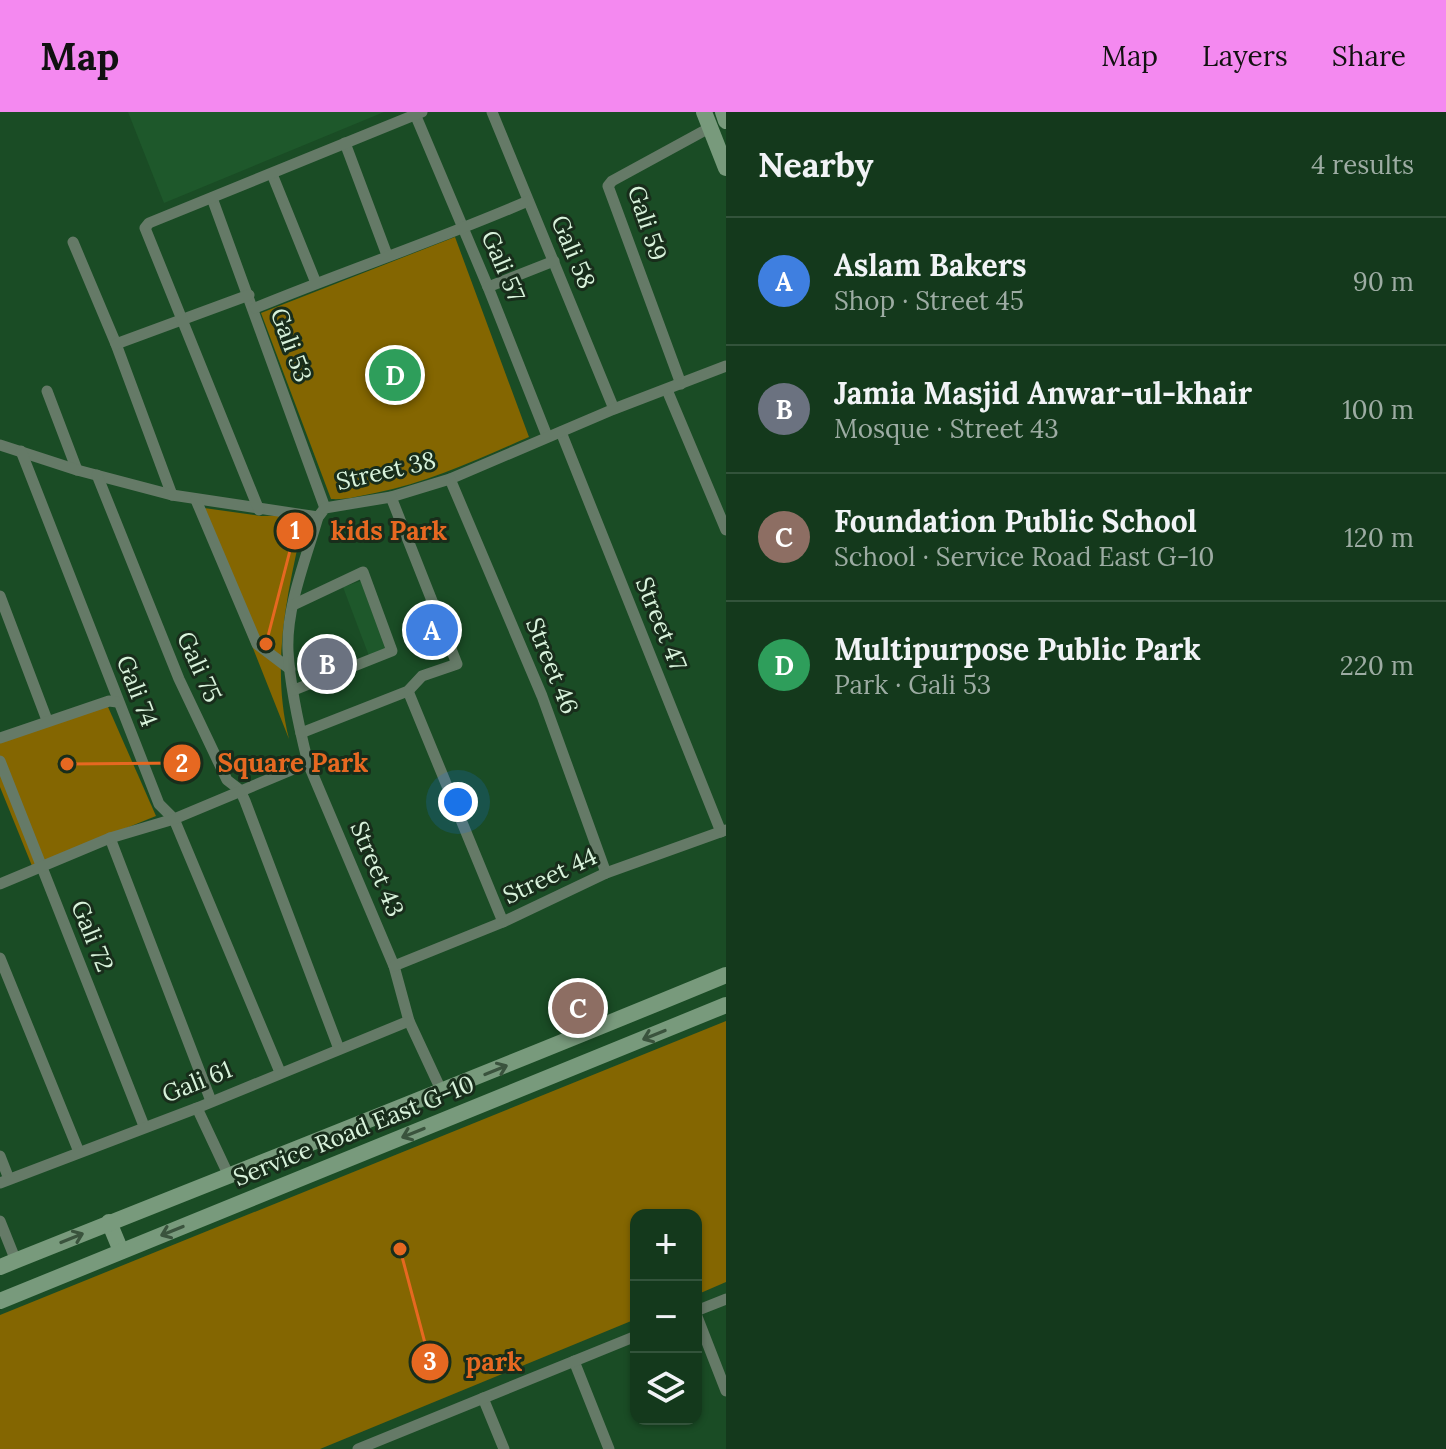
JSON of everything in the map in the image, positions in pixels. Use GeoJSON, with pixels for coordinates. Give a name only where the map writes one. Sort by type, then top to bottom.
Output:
{"type":"FeatureCollection","features":[{"type":"Feature","properties":{"kind":"main road"},"geometry":{"type":"LineString","coordinates":[[723,112],[714,120],[726,168]]}},
{"type":"Feature","properties":{"kind":"main road","name":"Service Road East G-10"},"geometry":{"type":"LineString","coordinates":[[8,1264],[228,1174],[442,1092],[726,975]]}},
{"type":"Feature","properties":{"kind":"main road","name":"Service Road East G-10"},"geometry":{"type":"LineString","coordinates":[[0,1301],[726,1005]]}},
{"type":"Feature","properties":{"kind":"main road"},"geometry":{"type":"LineString","coordinates":[[109,1222],[121,1251]]}},
{"type":"Feature","properties":{"kind":"street","name":"Gali 58"},"geometry":{"type":"LineString","coordinates":[[492,112],[614,409]]}},
{"type":"Feature","properties":{"kind":"street"},"geometry":{"type":"LineString","coordinates":[[259,510],[145,228],[149,223],[418,113]]}},
{"type":"Feature","properties":{"kind":"street","name":"Gali 57"},"geometry":{"type":"LineString","coordinates":[[418,113],[547,436]]}},
{"type":"Feature","properties":{"kind":"street","name":"Gali 59"},"geometry":{"type":"LineString","coordinates":[[681,384],[608,186],[714,120]]}},
{"type":"Feature","properties":{"kind":"street"},"geometry":{"type":"LineString","coordinates":[[345,143],[387,255]]}},
{"type":"Feature","properties":{"kind":"street"},"geometry":{"type":"LineString","coordinates":[[272,174],[316,283]]}},
{"type":"Feature","properties":{"kind":"street","name":"Gali 53"},"geometry":{"type":"LineString","coordinates":[[212,198],[255,308],[321,512]]}},
{"type":"Feature","properties":{"kind":"street"},"geometry":{"type":"LineString","coordinates":[[255,308],[528,201]]}},
{"type":"Feature","properties":{"kind":"street"},"geometry":{"type":"LineString","coordinates":[[73,242],[116,344],[172,495]]}},
{"type":"Feature","properties":{"kind":"street"},"geometry":{"type":"LineString","coordinates":[[488,287],[554,261]]}},
{"type":"Feature","properties":{"kind":"street"},"geometry":{"type":"LineString","coordinates":[[116,344],[249,295]]}},
{"type":"Feature","properties":{"kind":"street","name":"Street 38"},"geometry":{"type":"LineString","coordinates":[[0,445],[77,470],[172,495],[259,510],[321,512],[391,497],[450,479],[547,436],[726,366]]}},
{"type":"Feature","properties":{"kind":"street"},"geometry":{"type":"LineString","coordinates":[[667,390],[726,530]]}},
{"type":"Feature","properties":{"kind":"street"},"geometry":{"type":"LineString","coordinates":[[47,391],[77,470]]}},
{"type":"Feature","properties":{"kind":"street","name":"Street 47"},"geometry":{"type":"LineString","coordinates":[[561,432],[724,831]]}},
{"type":"Feature","properties":{"kind":"street","name":"Gali 74"},"geometry":{"type":"LineString","coordinates":[[21,451],[159,804],[174,819],[280,1072]]}},
{"type":"Feature","properties":{"kind":"street","name":"Gali 75"},"geometry":{"type":"LineString","coordinates":[[97,475],[179,679],[227,780],[240,790],[339,1049]]}},
{"type":"Feature","properties":{"kind":"street","name":"Street 46"},"geometry":{"type":"LineString","coordinates":[[450,479],[542,696],[606,873]]}},
{"type":"Feature","properties":{"kind":"street"},"geometry":{"type":"LineString","coordinates":[[301,733],[408,691],[422,676],[457,664],[391,497]]}},
{"type":"Feature","properties":{"kind":"street"},"geometry":{"type":"LineString","coordinates":[[196,500],[257,644],[290,669]]}},
{"type":"Feature","properties":{"kind":"street","name":"Street 43"},"geometry":{"type":"LineString","coordinates":[[321,512],[293,605],[288,649],[301,733],[308,763],[394,966],[409,1021],[442,1092]]}},
{"type":"Feature","properties":{"kind":"street"},"geometry":{"type":"LineString","coordinates":[[293,605],[363,572],[392,651],[294,690]]}},
{"type":"Feature","properties":{"kind":"street"},"geometry":{"type":"LineString","coordinates":[[0,596],[47,720]]}},
{"type":"Feature","properties":{"kind":"street"},"geometry":{"type":"LineString","coordinates":[[408,691],[503,922]]}},
{"type":"Feature","properties":{"kind":"street"},"geometry":{"type":"LineString","coordinates":[[0,738],[47,720],[109,701],[117,702]]}},
{"type":"Feature","properties":{"kind":"street","name":"Gali 72"},"geometry":{"type":"LineString","coordinates":[[0,761],[144,1126]]}},
{"type":"Feature","properties":{"kind":"street"},"geometry":{"type":"LineString","coordinates":[[0,884],[110,838],[174,819],[308,763]]}},
{"type":"Feature","properties":{"kind":"street","name":"Street 44"},"geometry":{"type":"LineString","coordinates":[[394,966],[503,922],[606,873],[724,831]]}},
{"type":"Feature","properties":{"kind":"street"},"geometry":{"type":"LineString","coordinates":[[110,838],[211,1101]]}},
{"type":"Feature","properties":{"kind":"street"},"geometry":{"type":"LineString","coordinates":[[0,958],[79,1152]]}},
{"type":"Feature","properties":{"kind":"street","name":"Gali 61"},"geometry":{"type":"LineString","coordinates":[[5,1181],[197,1108],[409,1021]]}},
{"type":"Feature","properties":{"kind":"street"},"geometry":{"type":"LineString","coordinates":[[197,1108],[228,1174]]}},
{"type":"Feature","properties":{"kind":"street"},"geometry":{"type":"LineString","coordinates":[[0,1156],[5,1181]]}},
{"type":"Feature","properties":{"kind":"street"},"geometry":{"type":"LineString","coordinates":[[0,1221],[8,1264]]}},
{"type":"Feature","properties":{"kind":"street"},"geometry":{"type":"LineString","coordinates":[[702,1310],[726,1299]]}},
{"type":"Feature","properties":{"kind":"street"},"geometry":{"type":"LineString","coordinates":[[702,1329],[726,1391]]}},
{"type":"Feature","properties":{"kind":"street"},"geometry":{"type":"LineString","coordinates":[[359,1449],[630,1338]]}},
{"type":"Feature","properties":{"kind":"street"},"geometry":{"type":"LineString","coordinates":[[574,1361],[609,1449]]}},
{"type":"Feature","properties":{"kind":"street"},"geometry":{"type":"LineString","coordinates":[[483,1398],[504,1449]]}},
{"type":"Feature","properties":{"kind":"shaded area"},"geometry":{"type":"Polygon","coordinates":[[[128,112],[384,112],[164,203],[128,112]]]}},
{"type":"Feature","properties":{"kind":"shaded area"},"geometry":{"type":"Polygon","coordinates":[[[455,237],[529,437],[415,483],[331,499],[261,313],[455,237]]]}},
{"type":"Feature","properties":{"kind":"shaded area"},"geometry":{"type":"Polygon","coordinates":[[[197,507],[261,516],[305,515],[287,598],[281,654],[281,682],[289,739],[197,507]]]}},
{"type":"Feature","properties":{"kind":"shaded area"},"geometry":{"type":"Polygon","coordinates":[[[361,581],[386,651],[369,656],[343,587],[361,581]]]}},
{"type":"Feature","properties":{"kind":"shaded area"},"geometry":{"type":"Polygon","coordinates":[[[105,700],[156,816],[32,866],[0,787],[0,742],[105,700]]]}},
{"type":"Feature","properties":{"kind":"shaded area"},"geometry":{"type":"Polygon","coordinates":[[[726,1021],[726,1282],[702,1292],[702,1209],[630,1209],[630,1321],[320,1449],[0,1449],[0,1315],[726,1021]]]}},
{"type":"Feature","properties":{"kind":"place","name":"Multipurpose Public Park"},"geometry":{"type":"Point","coordinates":[395,375]}},
{"type":"Feature","properties":{"kind":"place","name":"Aslam Bakers"},"geometry":{"type":"Point","coordinates":[432,630]}},
{"type":"Feature","properties":{"kind":"place","name":"kids Park"},"geometry":{"type":"Point","coordinates":[266,644]}},
{"type":"Feature","properties":{"kind":"place","name":"Jamia Masjid Anwar-ul-khair"},"geometry":{"type":"Point","coordinates":[327,664]}},
{"type":"Feature","properties":{"kind":"place","name":"Square Park"},"geometry":{"type":"Point","coordinates":[67,764]}},
{"type":"Feature","properties":{"kind":"place","name":"Foundation Public School"},"geometry":{"type":"Point","coordinates":[578,1008]}},
{"type":"Feature","properties":{"kind":"place","name":"park"},"geometry":{"type":"Point","coordinates":[400,1249]}}]}
